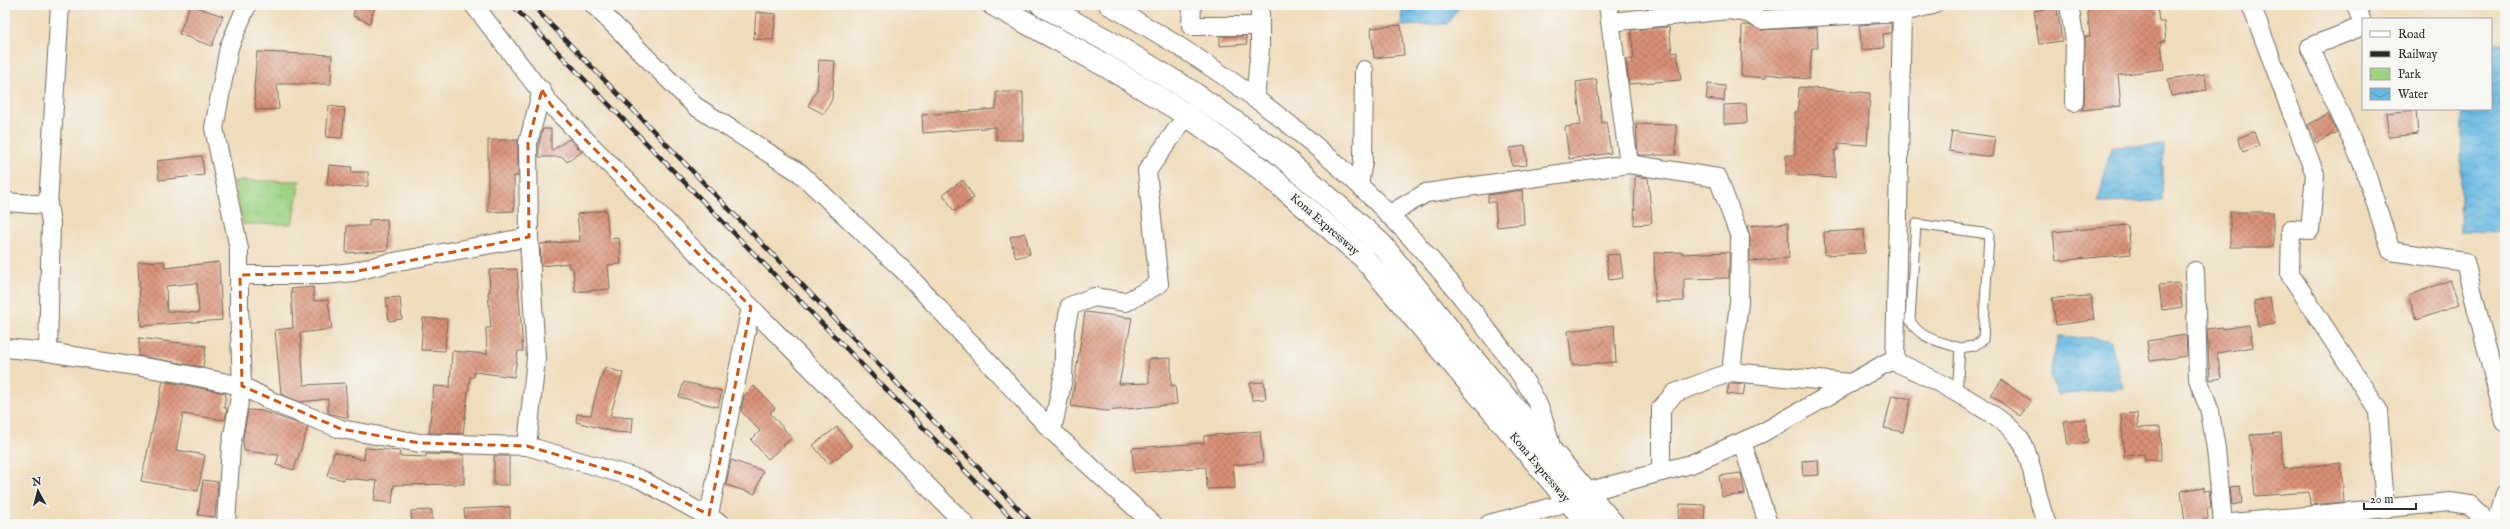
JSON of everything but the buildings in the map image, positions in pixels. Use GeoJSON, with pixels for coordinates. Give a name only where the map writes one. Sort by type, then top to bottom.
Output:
{"type":"FeatureCollection","features":[{"type":"Feature","properties":{"kind":"highway","name":"Kona Expressway"},"geometry":{"type":"LineString","coordinates":[[994,5],[1106,66],[1187,115],[1266,172],[1363,257],[1578,497],[1613,524]]}},
{"type":"Feature","properties":{"kind":"highway","name":"Kona Expressway"},"geometry":{"type":"LineString","coordinates":[[1042,5],[1108,40],[1186,88],[1276,151],[1382,245],[1468,353],[1553,453],[1578,497],[1588,524]]}},
{"type":"Feature","properties":{"kind":"street"},"geometry":{"type":"LineString","coordinates":[[48,352],[51,223],[48,205],[60,5]]}},
{"type":"Feature","properties":{"kind":"street"},"geometry":{"type":"LineString","coordinates":[[226,524],[231,446],[242,386],[240,248],[214,128],[229,47],[247,5]]}},
{"type":"Feature","properties":{"kind":"street"},"geometry":{"type":"LineString","coordinates":[[474,5],[542,90],[551,105],[965,524]]}},
{"type":"Feature","properties":{"kind":"street"},"geometry":{"type":"LineString","coordinates":[[594,5],[695,106],[800,173],[905,272],[1052,431],[1154,524]]}},
{"type":"Feature","properties":{"kind":"street"},"geometry":{"type":"LineString","coordinates":[[1108,5],[1127,10],[1256,99],[1307,137],[1359,184],[1450,281],[1508,358],[1540,409],[1553,453]]}},
{"type":"Feature","properties":{"kind":"street"},"geometry":{"type":"LineString","coordinates":[[1192,5],[1191,26],[1260,26]]}},
{"type":"Feature","properties":{"kind":"street"},"geometry":{"type":"LineString","coordinates":[[1256,99],[1260,5]]}},
{"type":"Feature","properties":{"kind":"street"},"geometry":{"type":"LineString","coordinates":[[1629,164],[1609,13],[1729,10],[1748,13],[1761,20],[1933,5]]}},
{"type":"Feature","properties":{"kind":"street"},"geometry":{"type":"LineString","coordinates":[[2069,5],[2075,41],[2074,102]]}},
{"type":"Feature","properties":{"kind":"street"},"geometry":{"type":"LineString","coordinates":[[2251,5],[2315,174],[2310,230],[2291,229],[2290,274],[2378,410],[2385,507]]}},
{"type":"Feature","properties":{"kind":"street"},"geometry":{"type":"LineString","coordinates":[[2356,5],[2362,22]]}},
{"type":"Feature","properties":{"kind":"street"},"geometry":{"type":"LineString","coordinates":[[1895,362],[1902,8]]}},
{"type":"Feature","properties":{"kind":"street"},"geometry":{"type":"LineString","coordinates":[[2362,25],[2310,48],[2364,167],[2391,251],[2465,262],[2505,422]]}},
{"type":"Feature","properties":{"kind":"street"},"geometry":{"type":"LineString","coordinates":[[1359,184],[1363,162],[1364,70]]}},
{"type":"Feature","properties":{"kind":"street"},"geometry":{"type":"LineString","coordinates":[[527,446],[536,358],[529,237],[528,143],[542,90]]}},
{"type":"Feature","properties":{"kind":"street"},"geometry":{"type":"LineString","coordinates":[[1052,431],[1063,378],[1065,330],[1070,306],[1094,297],[1126,302],[1159,284],[1147,171],[1187,115]]}},
{"type":"Feature","properties":{"kind":"street"},"geometry":{"type":"LineString","coordinates":[[1388,215],[1426,193],[1629,164],[1718,178],[1740,237],[1739,302],[1730,372]]}},
{"type":"Feature","properties":{"kind":"street"},"geometry":{"type":"LineString","coordinates":[[5,202],[48,205]]}},
{"type":"Feature","properties":{"kind":"street"},"geometry":{"type":"LineString","coordinates":[[240,275],[324,275],[353,272],[388,263],[529,237]]}},
{"type":"Feature","properties":{"kind":"street"},"geometry":{"type":"LineString","coordinates":[[2195,271],[2198,379],[2210,412],[2216,449],[2223,524],[2385,507],[2450,502],[2470,505],[2490,524]]}},
{"type":"Feature","properties":{"kind":"street"},"geometry":{"type":"LineString","coordinates":[[5,348],[48,352],[174,372],[242,386],[277,404],[341,429],[420,442],[527,446],[640,479],[715,520],[751,307]]}},
{"type":"Feature","properties":{"kind":"street"},"geometry":{"type":"LineString","coordinates":[[1489,524],[1691,464],[1762,433],[1888,362],[1895,362],[1957,394],[1993,414],[2015,431],[2023,443],[2047,524]]}},
{"type":"Feature","properties":{"kind":"street"},"geometry":{"type":"LineString","coordinates":[[1661,472],[1661,408],[1675,393],[1730,372],[1851,383]]}},
{"type":"Feature","properties":{"kind":"street"},"geometry":{"type":"LineString","coordinates":[[1742,442],[1768,524]]}},
{"type":"Feature","properties":{"kind":"street"},"geometry":{"type":"LineString","coordinates":[[2497,524],[2505,494]]}},
{"type":"Feature","properties":{"kind":"lane"},"geometry":{"type":"LineString","coordinates":[[1916,224],[1989,234],[1983,340],[1974,346],[1960,348],[1921,335],[1914,328],[1910,320],[1916,224]]}},
{"type":"Feature","properties":{"kind":"lane"},"geometry":{"type":"LineString","coordinates":[[1957,394],[1960,348]]}},
{"type":"Feature","properties":{"kind":"highlighted area"},"geometry":{"type":"Polygon","coordinates":[[[542,90],[551,105],[751,307],[709,515],[640,479],[527,446],[420,443],[341,429],[242,386],[240,275],[353,272],[529,237],[528,143],[542,90]]]}},
{"type":"Feature","properties":{"kind":"green space"},"geometry":{"type":"Polygon","coordinates":[[[234,181],[300,181],[292,224],[243,224],[234,181]]]}},
{"type":"Feature","properties":{"kind":"water"},"geometry":{"type":"Polygon","coordinates":[[[1402,5],[1458,5],[1459,7],[1447,24],[1401,26],[1402,5]]]}},
{"type":"Feature","properties":{"kind":"water"},"geometry":{"type":"Polygon","coordinates":[[[2492,42],[2505,42],[2505,232],[2460,231],[2462,118],[2464,110],[2492,110],[2492,42]]]}},
{"type":"Feature","properties":{"kind":"water"},"geometry":{"type":"Polygon","coordinates":[[[2164,145],[2162,201],[2098,203],[2111,147],[2164,145]]]}},
{"type":"Feature","properties":{"kind":"water"},"geometry":{"type":"Polygon","coordinates":[[[2059,336],[2110,340],[2124,388],[2058,395],[2049,376],[2059,336]]]}},
{"type":"Feature","properties":{"kind":"railway"},"geometry":{"type":"LineString","coordinates":[[512,5],[1017,524]]}},
{"type":"Feature","properties":{"kind":"railway"},"geometry":{"type":"LineString","coordinates":[[532,5],[1033,524]]}}]}
